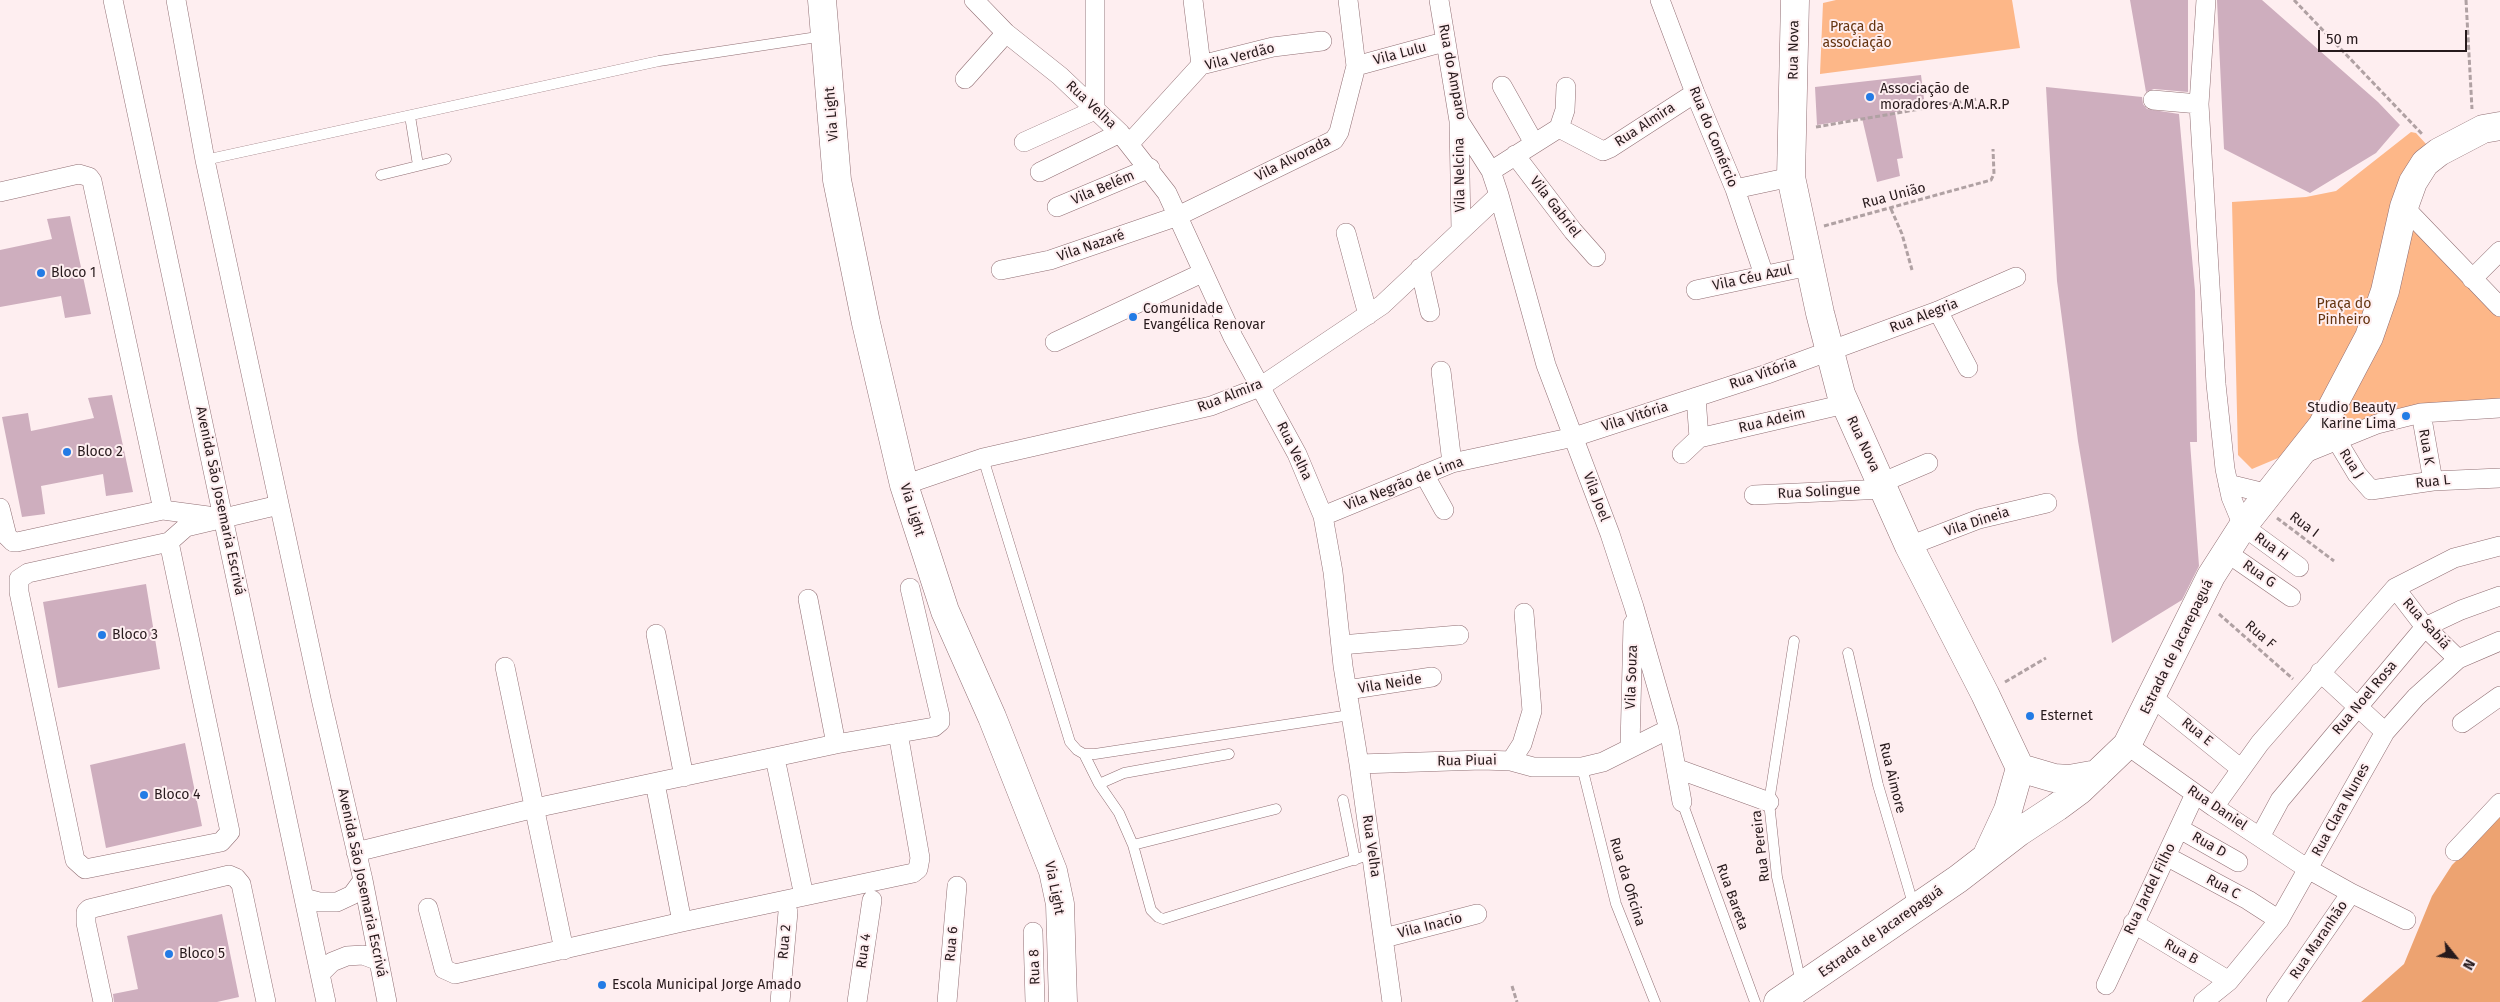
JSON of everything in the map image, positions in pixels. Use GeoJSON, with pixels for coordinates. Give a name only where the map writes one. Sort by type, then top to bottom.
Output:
{"type":"FeatureCollection","features":[{"type":"Feature","properties":{"kind":"street","name":"Avenida São Josemaria Escrivá"},"geometry":{"type":"LineString","coordinates":[[113,0],[326,1002]]}},
{"type":"Feature","properties":{"kind":"street","name":"Avenida São Josemaria Escrivá"},"geometry":{"type":"LineString","coordinates":[[176,0],[205,160],[363,880],[387,1002]]}},
{"type":"Feature","properties":{"kind":"street","name":"Via Light"},"geometry":{"type":"LineString","coordinates":[[822,0],[837,180],[866,323],[904,485],[945,611],[992,717],[1053,871],[1060,904],[1063,1002]]}},
{"type":"Feature","properties":{"kind":"street","name":"Rua Velha"},"geometry":{"type":"LineString","coordinates":[[974,0],[1006,33],[1060,76],[1125,138],[1150,168],[1167,193],[1202,273],[1297,454],[1323,516],[1333,572],[1350,715],[1359,764],[1364,857],[1384,938],[1392,1002]]}},
{"type":"Feature","properties":{"kind":"street"},"geometry":{"type":"LineString","coordinates":[[1024,142],[1095,110],[1095,0]]}},
{"type":"Feature","properties":{"kind":"street"},"geometry":{"type":"LineString","coordinates":[[1193,0],[1201,65]]}},
{"type":"Feature","properties":{"kind":"street","name":"Vila Alvorada"},"geometry":{"type":"LineString","coordinates":[[1178,216],[1334,140],[1339,132],[1356,66],[1348,0]]}},
{"type":"Feature","properties":{"kind":"street","name":"Rua do Amparo"},"geometry":{"type":"LineString","coordinates":[[1439,0],[1444,42],[1459,121],[1491,171],[1499,195]]}},
{"type":"Feature","properties":{"kind":"street","name":"Rua do Comércio"},"geometry":{"type":"LineString","coordinates":[[1660,0],[1695,93],[1735,189],[1764,275]]}},
{"type":"Feature","properties":{"kind":"street","name":"Rua Nova"},"geometry":{"type":"LineString","coordinates":[[1795,0],[1791,178],[1830,350],[1845,404],[1909,546],[1985,694],[2020,768]]}},
{"type":"Feature","properties":{"kind":"street"},"geometry":{"type":"LineString","coordinates":[[2206,0],[2199,104],[2216,384],[2224,469],[2244,526]]}},
{"type":"Feature","properties":{"kind":"street"},"geometry":{"type":"LineString","coordinates":[[965,79],[1006,33]]}},
{"type":"Feature","properties":{"kind":"street","name":"Vila Verdão"},"geometry":{"type":"LineString","coordinates":[[1125,138],[1201,65],[1273,47],[1322,40]]}},
{"type":"Feature","properties":{"kind":"street","name":"Vila Lulu"},"geometry":{"type":"LineString","coordinates":[[1356,66],[1444,42]]}},
{"type":"Feature","properties":{"kind":"street"},"geometry":{"type":"LineString","coordinates":[[1502,86],[1534,143]]}},
{"type":"Feature","properties":{"kind":"street"},"geometry":{"type":"LineString","coordinates":[[1491,171],[1559,128],[1565,110],[1566,87]]}},
{"type":"Feature","properties":{"kind":"street","name":"Rua Almira"},"geometry":{"type":"LineString","coordinates":[[1559,128],[1602,151],[1606,150],[1695,93]]}},
{"type":"Feature","properties":{"kind":"street"},"geometry":{"type":"LineString","coordinates":[[2153,100],[2199,104]]}},
{"type":"Feature","properties":{"kind":"street","name":"Vila Nelcina"},"geometry":{"type":"LineString","coordinates":[[1459,121],[1461,230]]}},
{"type":"Feature","properties":{"kind":"street","name":"Estrada de Jacarepaguá"},"geometry":{"type":"LineString","coordinates":[[1778,1002],[1958,879],[1986,856],[2057,807],[2097,774],[2127,745],[2199,598],[2226,552],[2322,426],[2369,337],[2385,291],[2404,207],[2413,182],[2425,163],[2439,152],[2489,133]]}},
{"type":"Feature","properties":{"kind":"street"},"geometry":{"type":"LineString","coordinates":[[1040,172],[1125,138]]}},
{"type":"Feature","properties":{"kind":"street","name":"Vila Gabriel"},"geometry":{"type":"LineString","coordinates":[[1515,155],[1573,231],[1596,257]]}},
{"type":"Feature","properties":{"kind":"street","name":"Vila Belém"},"geometry":{"type":"LineString","coordinates":[[1058,207],[1150,168]]}},
{"type":"Feature","properties":{"kind":"street"},"geometry":{"type":"LineString","coordinates":[[0,192],[79,174],[89,177],[92,181],[163,510]]}},
{"type":"Feature","properties":{"kind":"street"},"geometry":{"type":"LineString","coordinates":[[1735,189],[1791,178]]}},
{"type":"Feature","properties":{"kind":"street","name":"Rua Almira"},"geometry":{"type":"LineString","coordinates":[[904,485],[984,458],[1211,406],[1260,386],[1368,316],[1499,195]]}},
{"type":"Feature","properties":{"kind":"street","name":"Vila Joel"},"geometry":{"type":"LineString","coordinates":[[1499,195],[1546,365],[1610,534],[1634,607],[1669,729],[1678,769],[1682,802]]}},
{"type":"Feature","properties":{"kind":"street"},"geometry":{"type":"LineString","coordinates":[[2404,207],[2500,307]]}},
{"type":"Feature","properties":{"kind":"street","name":"Vila Nazaré"},"geometry":{"type":"LineString","coordinates":[[1001,270],[1050,260],[1178,216]]}},
{"type":"Feature","properties":{"kind":"street"},"geometry":{"type":"LineString","coordinates":[[1346,233],[1368,316]]}},
{"type":"Feature","properties":{"kind":"street"},"geometry":{"type":"LineString","coordinates":[[2472,279],[2500,251]]}},
{"type":"Feature","properties":{"kind":"street","name":"Vila Céu Azul"},"geometry":{"type":"LineString","coordinates":[[1696,290],[1810,266]]}},
{"type":"Feature","properties":{"kind":"street"},"geometry":{"type":"LineString","coordinates":[[1420,268],[1430,312]]}},
{"type":"Feature","properties":{"kind":"street"},"geometry":{"type":"LineString","coordinates":[[1055,342],[1202,273]]}},
{"type":"Feature","properties":{"kind":"street","name":"Rua Alegria"},"geometry":{"type":"LineString","coordinates":[[1830,350],[1938,311],[2016,276]]}},
{"type":"Feature","properties":{"kind":"street"},"geometry":{"type":"LineString","coordinates":[[1938,311],[1968,368]]}},
{"type":"Feature","properties":{"kind":"street","name":"Rua Vitória"},"geometry":{"type":"LineString","coordinates":[[1696,397],[1830,350]]}},
{"type":"Feature","properties":{"kind":"street"},"geometry":{"type":"LineString","coordinates":[[1441,371],[1452,463]]}},
{"type":"Feature","properties":{"kind":"street"},"geometry":{"type":"LineString","coordinates":[[1682,454],[1699,438],[1696,397]]}},
{"type":"Feature","properties":{"kind":"street","name":"Vila Vitória"},"geometry":{"type":"LineString","coordinates":[[1574,437],[1696,397]]}},
{"type":"Feature","properties":{"kind":"street","name":"Rua Adeim"},"geometry":{"type":"LineString","coordinates":[[1699,438],[1845,404]]}},
{"type":"Feature","properties":{"kind":"street"},"geometry":{"type":"LineString","coordinates":[[2302,454],[2376,424],[2421,413],[2500,408]]}},
{"type":"Feature","properties":{"kind":"street","name":"Rua K"},"geometry":{"type":"LineString","coordinates":[[2421,413],[2433,481]]}},
{"type":"Feature","properties":{"kind":"street","name":"Vila Negrão de Lima"},"geometry":{"type":"LineString","coordinates":[[1323,516],[1452,463],[1574,437]]}},
{"type":"Feature","properties":{"kind":"street","name":"Rua J"},"geometry":{"type":"LineString","coordinates":[[2336,439],[2367,488]]}},
{"type":"Feature","properties":{"kind":"street"},"geometry":{"type":"LineString","coordinates":[[1883,486],[1928,463]]}},
{"type":"Feature","properties":{"kind":"street"},"geometry":{"type":"LineString","coordinates":[[1424,474],[1444,510]]}},
{"type":"Feature","properties":{"kind":"street","name":"Rua L"},"geometry":{"type":"LineString","coordinates":[[2367,488],[2375,490],[2433,481],[2500,478]]}},
{"type":"Feature","properties":{"kind":"street"},"geometry":{"type":"LineString","coordinates":[[2228,484],[2265,500]]}},
{"type":"Feature","properties":{"kind":"street","name":"Rua Solingue"},"geometry":{"type":"LineString","coordinates":[[1754,495],[1883,486]]}},
{"type":"Feature","properties":{"kind":"street","name":"Vila Dineia"},"geometry":{"type":"LineString","coordinates":[[1909,546],[1979,519],[2047,503]]}},
{"type":"Feature","properties":{"kind":"street"},"geometry":{"type":"LineString","coordinates":[[169,542],[230,832],[221,842],[85,869],[78,865],[75,860],[18,584],[19,579],[28,573],[169,542],[186,527],[279,504]]}},
{"type":"Feature","properties":{"kind":"street"},"geometry":{"type":"LineString","coordinates":[[0,508],[7,536],[13,542],[163,510],[184,514],[224,517]]}},
{"type":"Feature","properties":{"kind":"street","name":"Rua H"},"geometry":{"type":"LineString","coordinates":[[2244,526],[2298,567]]}},
{"type":"Feature","properties":{"kind":"street"},"geometry":{"type":"LineString","coordinates":[[2214,807],[2240,768],[2320,672],[2395,588],[2454,558],[2500,546]]}},
{"type":"Feature","properties":{"kind":"street","name":"Rua G"},"geometry":{"type":"LineString","coordinates":[[2226,552],[2291,597]]}},
{"type":"Feature","properties":{"kind":"street"},"geometry":{"type":"LineString","coordinates":[[356,852],[535,808],[836,744],[934,727],[941,719],[910,588]]}},
{"type":"Feature","properties":{"kind":"street","name":"Rua Sabiá"},"geometry":{"type":"LineString","coordinates":[[2395,588],[2425,626],[2458,658]]}},
{"type":"Feature","properties":{"kind":"street","name":"Rua Noel Rosa"},"geometry":{"type":"LineString","coordinates":[[2260,837],[2280,800],[2425,626],[2500,596]]}},
{"type":"Feature","properties":{"kind":"street"},"geometry":{"type":"LineString","coordinates":[[808,599],[836,744]]}},
{"type":"Feature","properties":{"kind":"street","name":"Vila Souza"},"geometry":{"type":"LineString","coordinates":[[1630,748],[1634,607]]}},
{"type":"Feature","properties":{"kind":"street","name":"Rua Piuai"},"geometry":{"type":"LineString","coordinates":[[1359,764],[1482,760],[1511,761],[1522,744],[1532,711],[1524,613]]}},
{"type":"Feature","properties":{"kind":"street"},"geometry":{"type":"LineString","coordinates":[[656,634],[684,777]]}},
{"type":"Feature","properties":{"kind":"street"},"geometry":{"type":"LineString","coordinates":[[1341,645],[1459,635]]}},
{"type":"Feature","properties":{"kind":"street","name":"Rua Clara Nunes"},"geometry":{"type":"LineString","coordinates":[[2203,1002],[2229,981],[2279,920],[2385,732],[2416,697],[2458,658],[2500,641]]}},
{"type":"Feature","properties":{"kind":"street"},"geometry":{"type":"LineString","coordinates":[[505,667],[564,950]]}},
{"type":"Feature","properties":{"kind":"street"},"geometry":{"type":"LineString","coordinates":[[2320,672],[2385,732]]}},
{"type":"Feature","properties":{"kind":"street","name":"Vila Neide"},"geometry":{"type":"LineString","coordinates":[[1347,690],[1432,677]]}},
{"type":"Feature","properties":{"kind":"street"},"geometry":{"type":"LineString","coordinates":[[2462,724],[2500,696]]}},
{"type":"Feature","properties":{"kind":"street","name":"Rua E"},"geometry":{"type":"LineString","coordinates":[[2152,697],[2240,768]]}},
{"type":"Feature","properties":{"kind":"street"},"geometry":{"type":"LineString","coordinates":[[1511,761],[1533,767],[1582,767],[1604,762],[1669,729]]}},
{"type":"Feature","properties":{"kind":"street"},"geometry":{"type":"LineString","coordinates":[[428,908],[444,968],[451,974],[682,922],[906,876],[918,869],[920,858],[898,733]]}},
{"type":"Feature","properties":{"kind":"street","name":"Rua Daniel"},"geometry":{"type":"LineString","coordinates":[[2127,745],[2194,794],[2308,869]]}},
{"type":"Feature","properties":{"kind":"street"},"geometry":{"type":"LineString","coordinates":[[775,758],[804,896]]}},
{"type":"Feature","properties":{"kind":"street"},"geometry":{"type":"LineString","coordinates":[[1986,856],[2008,810],[2020,768],[2054,778],[2069,779],[2097,774]]}},
{"type":"Feature","properties":{"kind":"street"},"geometry":{"type":"LineString","coordinates":[[1678,769],[1769,802]]}},
{"type":"Feature","properties":{"kind":"street"},"geometry":{"type":"LineString","coordinates":[[655,783],[682,922]]}},
{"type":"Feature","properties":{"kind":"street","name":"Rua Jardel Filho"},"geometry":{"type":"LineString","coordinates":[[2106,985],[2133,923],[2180,829],[2194,794]]}},
{"type":"Feature","properties":{"kind":"street"},"geometry":{"type":"LineString","coordinates":[[2456,851],[2500,803]]}},
{"type":"Feature","properties":{"kind":"street","name":"Rua D"},"geometry":{"type":"LineString","coordinates":[[2180,829],[2238,862]]}},
{"type":"Feature","properties":{"kind":"street","name":"Rua C"},"geometry":{"type":"LineString","coordinates":[[2166,856],[2248,900],[2279,920]]}},
{"type":"Feature","properties":{"kind":"street","name":"Rua Maranhão"},"geometry":{"type":"LineString","coordinates":[[2276,1002],[2351,893],[2308,869]]}},
{"type":"Feature","properties":{"kind":"street"},"geometry":{"type":"LineString","coordinates":[[103,1002],[86,923],[86,912],[89,909],[229,875],[236,878],[241,884],[266,1002]]}},
{"type":"Feature","properties":{"kind":"street"},"geometry":{"type":"LineString","coordinates":[[304,898],[319,902],[337,902],[352,895],[363,880]]}},
{"type":"Feature","properties":{"kind":"street","name":"Rua 6"},"geometry":{"type":"LineString","coordinates":[[947,1002],[957,886]]}},
{"type":"Feature","properties":{"kind":"street"},"geometry":{"type":"LineString","coordinates":[[2351,893],[2406,920]]}},
{"type":"Feature","properties":{"kind":"street","name":"Rua 4"},"geometry":{"type":"LineString","coordinates":[[857,1002],[872,900]]}},
{"type":"Feature","properties":{"kind":"street","name":"Rua 2"},"geometry":{"type":"LineString","coordinates":[[780,1002],[788,912]]}},
{"type":"Feature","properties":{"kind":"street","name":"Vila Inacio"},"geometry":{"type":"LineString","coordinates":[[1384,938],[1477,914]]}},
{"type":"Feature","properties":{"kind":"street","name":"Rua B"},"geometry":{"type":"LineString","coordinates":[[2133,923],[2229,981]]}},
{"type":"Feature","properties":{"kind":"street","name":"Rua 8"},"geometry":{"type":"LineString","coordinates":[[1033,932],[1035,1002]]}},
{"type":"Feature","properties":{"kind":"street"},"geometry":{"type":"LineString","coordinates":[[320,974],[332,962],[346,956],[363,955],[379,961]]}},
{"type":"Feature","properties":{"kind":"lane"},"geometry":{"type":"LineString","coordinates":[[205,160],[660,62],[826,35]]}},
{"type":"Feature","properties":{"kind":"lane"},"geometry":{"type":"LineString","coordinates":[[410,116],[418,165]]}},
{"type":"Feature","properties":{"kind":"lane"},"geometry":{"type":"LineString","coordinates":[[380,175],[446,159]]}},
{"type":"Feature","properties":{"kind":"lane"},"geometry":{"type":"LineString","coordinates":[[984,458],[1070,742],[1084,754],[1099,784],[1120,813],[1134,845],[1152,910],[1162,919],[1364,857],[1343,800]]}},
{"type":"Feature","properties":{"kind":"lane","name":"Rua Pereira"},"geometry":{"type":"LineString","coordinates":[[1794,641],[1769,802],[1777,877],[1802,986]]}},
{"type":"Feature","properties":{"kind":"lane","name":"Rua Aimore"},"geometry":{"type":"LineString","coordinates":[[1848,653],[1878,785],[1914,908]]}},
{"type":"Feature","properties":{"kind":"lane"},"geometry":{"type":"LineString","coordinates":[[1084,754],[1350,715]]}},
{"type":"Feature","properties":{"kind":"lane"},"geometry":{"type":"LineString","coordinates":[[1099,784],[1124,773],[1229,754]]}},
{"type":"Feature","properties":{"kind":"lane","name":"Rua da Oficina"},"geometry":{"type":"LineString","coordinates":[[1582,767],[1616,904],[1655,1002]]}},
{"type":"Feature","properties":{"kind":"lane","name":"Rua Bareta"},"geometry":{"type":"LineString","coordinates":[[1682,802],[1756,1002]]}},
{"type":"Feature","properties":{"kind":"lane"},"geometry":{"type":"LineString","coordinates":[[1134,845],[1276,809]]}},
{"type":"Feature","properties":{"kind":"path"},"geometry":{"type":"LineString","coordinates":[[2294,0],[2439,152]]}},
{"type":"Feature","properties":{"kind":"path"},"geometry":{"type":"LineString","coordinates":[[2466,0],[2489,133]]}},
{"type":"Feature","properties":{"kind":"path"},"geometry":{"type":"LineString","coordinates":[[1792,131],[1978,99]]}},
{"type":"Feature","properties":{"kind":"path","name":"Rua União"},"geometry":{"type":"LineString","coordinates":[[1802,232],[1891,210],[1991,180],[1994,174],[1993,149]]}},
{"type":"Feature","properties":{"kind":"path"},"geometry":{"type":"LineString","coordinates":[[1891,210],[1902,234],[1912,270]]}},
{"type":"Feature","properties":{"kind":"path","name":"Rua I"},"geometry":{"type":"LineString","coordinates":[[2265,500],[2334,562]]}},
{"type":"Feature","properties":{"kind":"path","name":"Rua F"},"geometry":{"type":"LineString","coordinates":[[2199,598],[2306,690]]}},
{"type":"Feature","properties":{"kind":"path"},"geometry":{"type":"LineString","coordinates":[[1985,694],[2046,658]]}},
{"type":"Feature","properties":{"kind":"path"},"geometry":{"type":"LineString","coordinates":[[1512,986],[1517,1002]]}},
{"type":"Feature","properties":{"kind":"green space","name":"Praça da associação"},"geometry":{"type":"Polygon","coordinates":[[[1836,0],[2012,0],[2020,48],[1820,74],[1823,3],[1836,0]]]}},
{"type":"Feature","properties":{"kind":"green space","name":"Praça do Pinheiro"},"geometry":{"type":"Polygon","coordinates":[[[2411,132],[2416,133],[2427,145],[2403,193],[2476,290],[2500,317],[2500,399],[2283,456],[2252,469],[2238,455],[2232,202],[2306,197],[2336,191],[2411,132]]]}},
{"type":"Feature","properties":{"kind":"shaded area"},"geometry":{"type":"Polygon","coordinates":[[[2500,817],[2500,1002],[2361,1002],[2404,964],[2432,896],[2452,865],[2500,817]]]}},
{"type":"Feature","properties":{"kind":"building"},"geometry":{"type":"Polygon","coordinates":[[[2130,0],[2188,0],[2188,92],[2154,89],[2146,92],[2130,0]]]}},
{"type":"Feature","properties":{"kind":"building"},"geometry":{"type":"Polygon","coordinates":[[[2217,0],[2262,0],[2378,102],[2400,125],[2376,153],[2310,193],[2224,149],[2217,0]]]}},
{"type":"Feature","properties":{"kind":"building","name":"Associação de moradores A.M.A.R.P"},"geometry":{"type":"Polygon","coordinates":[[[1921,75],[1925,107],[1895,112],[1903,158],[1897,159],[1900,176],[1877,182],[1862,118],[1817,125],[1815,87],[1921,75]]]}},
{"type":"Feature","properties":{"kind":"building"},"geometry":{"type":"Polygon","coordinates":[[[2046,87],[2142,97],[2143,104],[2147,109],[2179,114],[2195,291],[2197,442],[2190,442],[2199,566],[2182,600],[2112,643],[2078,441],[2057,281],[2046,87]]]}},
{"type":"Feature","properties":{"kind":"building","name":"Bloco 1"},"geometry":{"type":"Polygon","coordinates":[[[70,216],[91,314],[65,318],[61,296],[0,307],[0,250],[52,239],[47,219],[70,216]]]}},
{"type":"Feature","properties":{"kind":"building","name":"Bloco 2"},"geometry":{"type":"Polygon","coordinates":[[[112,395],[133,492],[106,496],[103,474],[41,486],[45,514],[22,517],[2,417],[28,413],[31,431],[94,418],[88,398],[112,395]]]}},
{"type":"Feature","properties":{"kind":"building","name":"Bloco 3"},"geometry":{"type":"Polygon","coordinates":[[[146,584],[160,669],[58,688],[43,602],[146,584]]]}},
{"type":"Feature","properties":{"kind":"building","name":"Bloco 4"},"geometry":{"type":"Polygon","coordinates":[[[185,743],[202,826],[106,848],[90,765],[185,743]]]}},
{"type":"Feature","properties":{"kind":"building","name":"Bloco 5"},"geometry":{"type":"Polygon","coordinates":[[[222,914],[239,997],[217,1002],[114,1002],[113,994],[138,989],[127,936],[222,914]]]}},
{"type":"Feature","properties":{"kind":"place","name":"Associação de moradores A.M.A.R.P"},"geometry":{"type":"Point","coordinates":[1870,97]}},
{"type":"Feature","properties":{"kind":"place","name":"Bloco 1"},"geometry":{"type":"Point","coordinates":[41,273]}},
{"type":"Feature","properties":{"kind":"place","name":"Comunidade Evangélica Renovar"},"geometry":{"type":"Point","coordinates":[1133,317]}},
{"type":"Feature","properties":{"kind":"place","name":"Studio Beauty Karine Lima"},"geometry":{"type":"Point","coordinates":[2406,416]}},
{"type":"Feature","properties":{"kind":"place","name":"Bloco 2"},"geometry":{"type":"Point","coordinates":[67,452]}},
{"type":"Feature","properties":{"kind":"place","name":"Bloco 3"},"geometry":{"type":"Point","coordinates":[102,635]}},
{"type":"Feature","properties":{"kind":"place","name":"Esternet"},"geometry":{"type":"Point","coordinates":[2030,716]}},
{"type":"Feature","properties":{"kind":"place","name":"Bloco 4"},"geometry":{"type":"Point","coordinates":[144,795]}},
{"type":"Feature","properties":{"kind":"place","name":"Bloco 5"},"geometry":{"type":"Point","coordinates":[169,954]}},
{"type":"Feature","properties":{"kind":"place","name":"Escola Municipal Jorge Amado"},"geometry":{"type":"Point","coordinates":[602,985]}}]}
